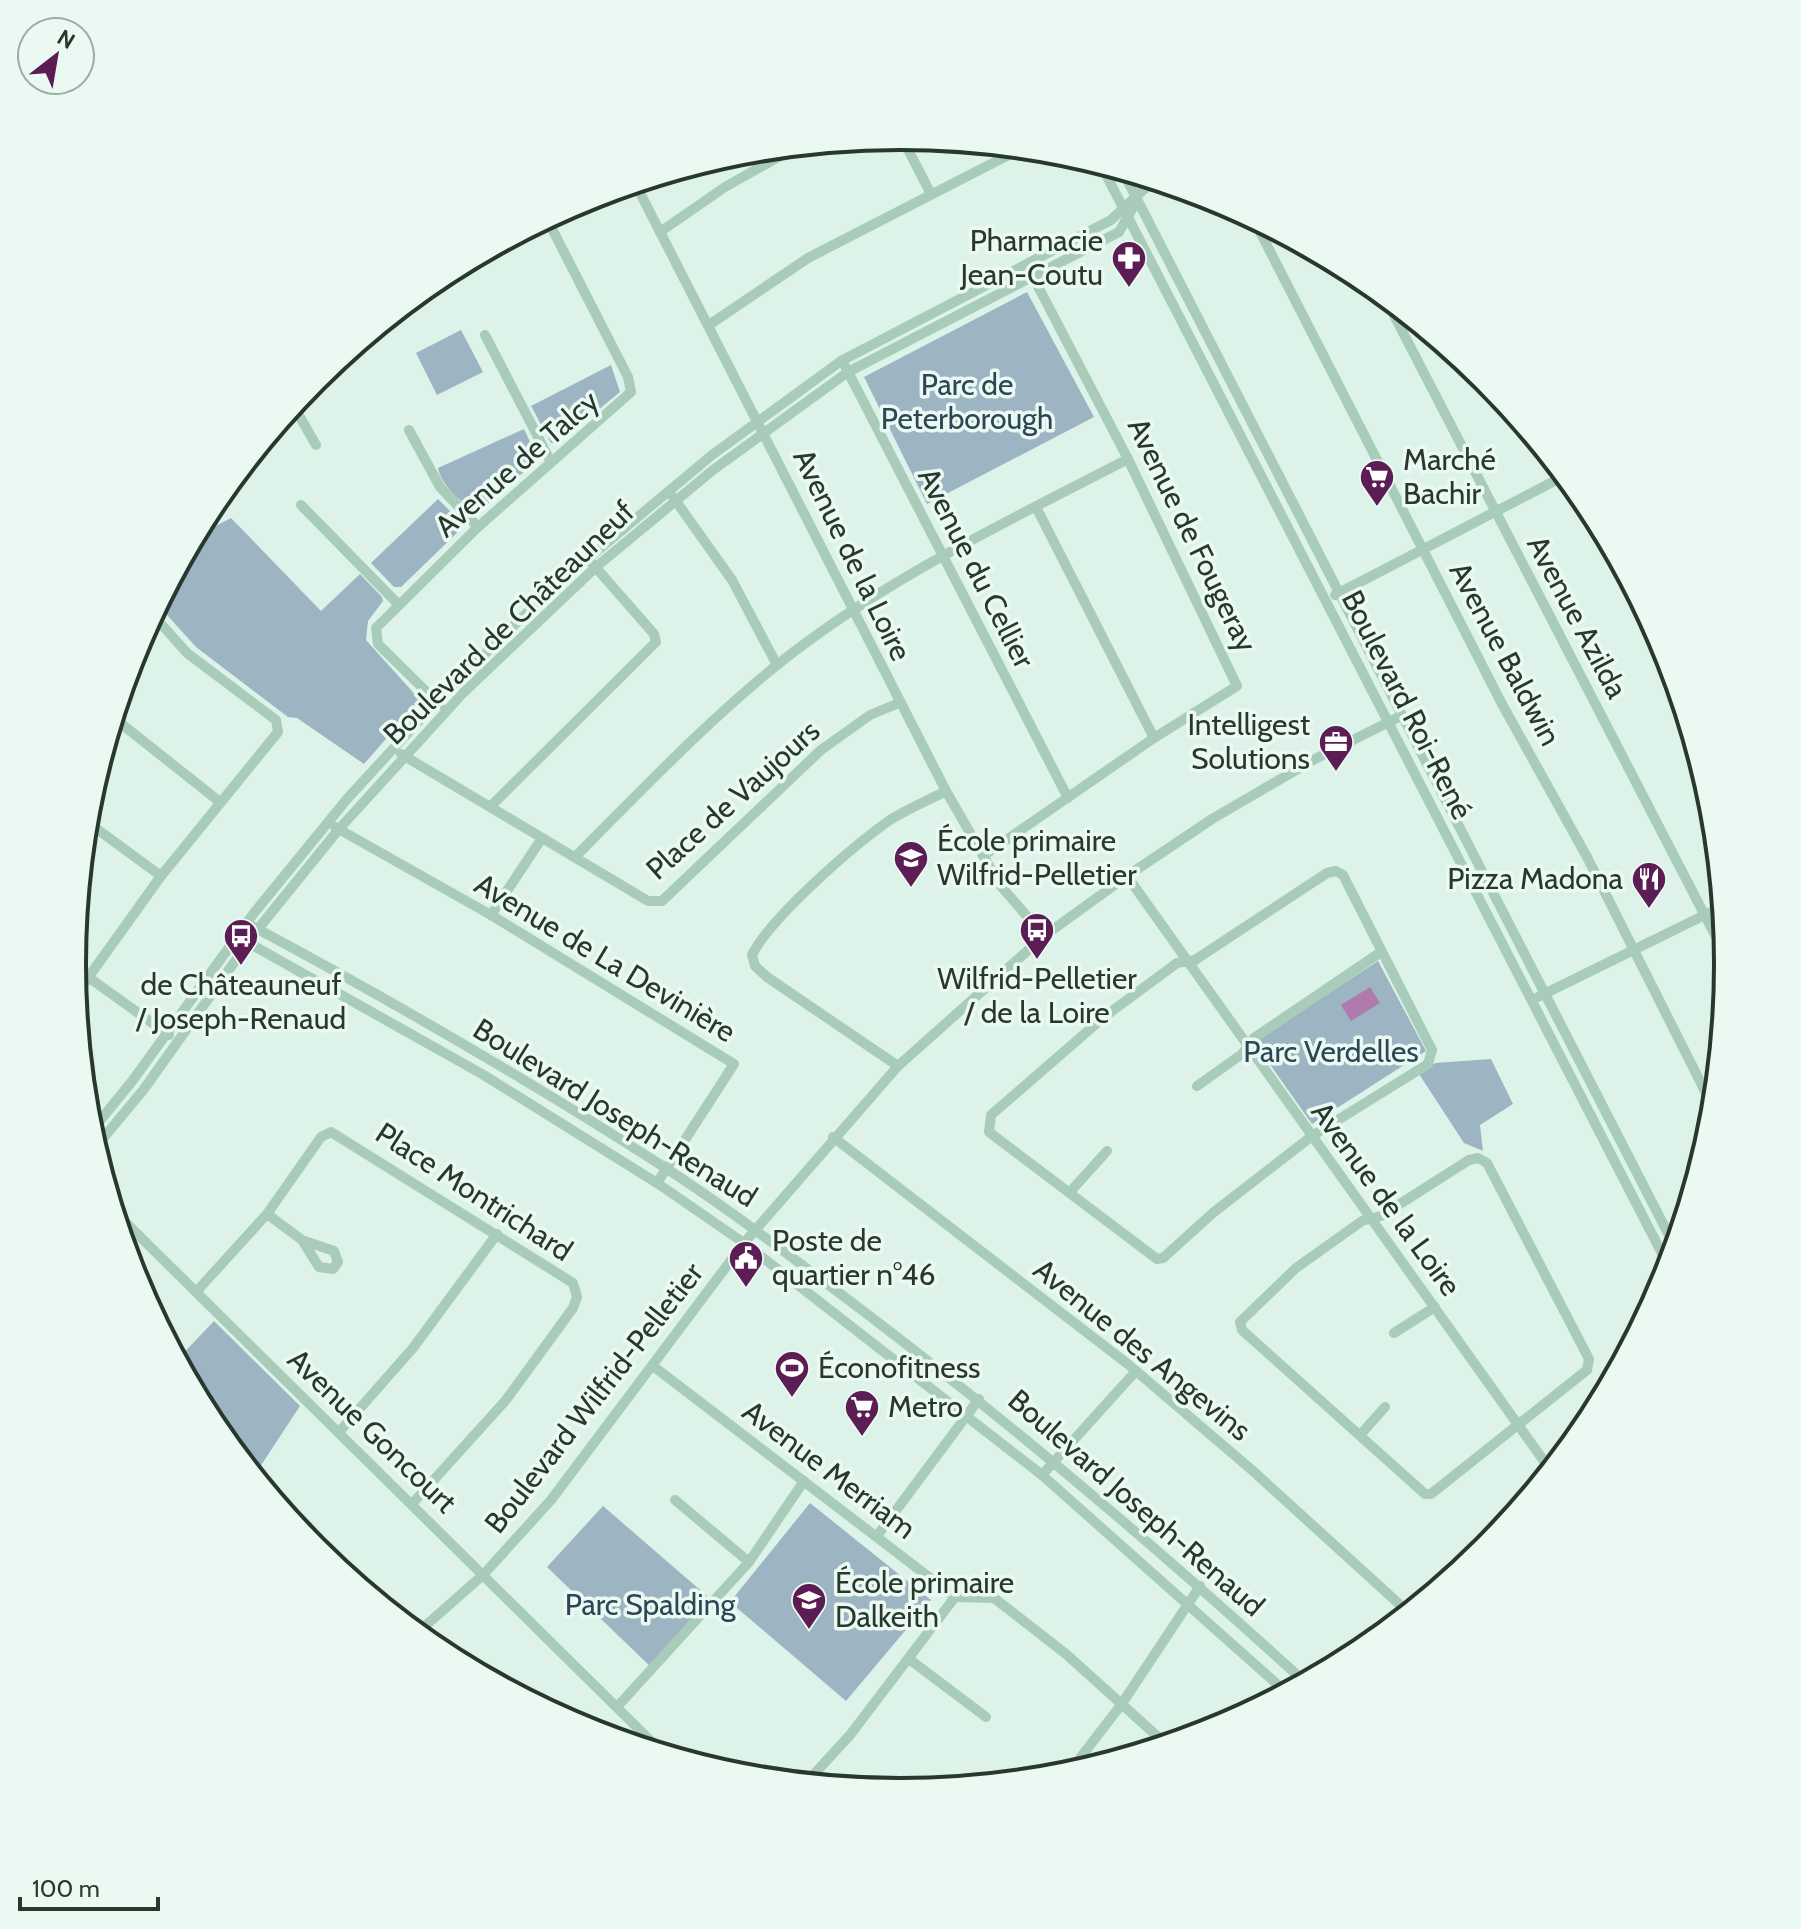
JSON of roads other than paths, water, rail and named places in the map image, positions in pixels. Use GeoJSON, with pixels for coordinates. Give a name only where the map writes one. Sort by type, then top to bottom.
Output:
{"type":"FeatureCollection","features":[{"type":"Feature","properties":{"kind":"street"},"geometry":{"type":"LineString","coordinates":[[908,150],[931,194]]}},
{"type":"Feature","properties":{"kind":"street"},"geometry":{"type":"LineString","coordinates":[[709,325],[808,258],[1005,157]]}},
{"type":"Feature","properties":{"kind":"street"},"geometry":{"type":"LineString","coordinates":[[660,232],[725,187],[769,161]]}},
{"type":"Feature","properties":{"kind":"street","name":"Boulevard Roi-René"},"geometry":{"type":"LineString","coordinates":[[1107,177],[1662,1253]]}},
{"type":"Feature","properties":{"kind":"street","name":"Boulevard Roi-René"},"geometry":{"type":"LineString","coordinates":[[1129,183],[1669,1235]]}},
{"type":"Feature","properties":{"kind":"street","name":"Boulevard de Châteauneuf"},"geometry":{"type":"LineString","coordinates":[[105,1135],[178,1041],[258,929],[339,829],[447,711],[596,567],[675,500],[848,372],[1119,232],[1137,198],[1149,189]]}},
{"type":"Feature","properties":{"kind":"street","name":"Avenue de la Loire"},"geometry":{"type":"LineString","coordinates":[[640,193],[946,791],[1000,885],[1044,936]]}},
{"type":"Feature","properties":{"kind":"street","name":"Boulevard de Châteauneuf"},"geometry":{"type":"LineString","coordinates":[[101,1118],[246,923],[328,822],[437,701],[587,557],[757,420],[841,361],[1126,215]]}},
{"type":"Feature","properties":{"kind":"street","name":"Avenue de Talcy"},"geometry":{"type":"LineString","coordinates":[[447,711],[375,639],[378,624],[478,527],[628,398],[631,385],[552,229]]}},
{"type":"Feature","properties":{"kind":"street","name":"Avenue Baldwin"},"geometry":{"type":"LineString","coordinates":[[1261,234],[1705,1090]]}},
{"type":"Feature","properties":{"kind":"street","name":"Avenue de Fougeray"},"geometry":{"type":"LineString","coordinates":[[983,856],[1154,738],[1237,686],[1128,459],[1027,264]]}},
{"type":"Feature","properties":{"kind":"street","name":"Avenue Azilda"},"geometry":{"type":"LineString","coordinates":[[1395,317],[1714,932]]}},
{"type":"Feature","properties":{"kind":"street"},"geometry":{"type":"LineString","coordinates":[[485,335],[551,462]]}},
{"type":"Feature","properties":{"kind":"street","name":"Avenue du Cellier"},"geometry":{"type":"LineString","coordinates":[[841,361],[1068,798]]}},
{"type":"Feature","properties":{"kind":"street"},"geometry":{"type":"LineString","coordinates":[[299,416],[316,445]]}},
{"type":"Feature","properties":{"kind":"street"},"geometry":{"type":"LineString","coordinates":[[409,430],[440,487],[478,527]]}},
{"type":"Feature","properties":{"kind":"street"},"geometry":{"type":"LineString","coordinates":[[575,857],[693,738],[777,665],[853,610],[943,555],[1128,459]]}},
{"type":"Feature","properties":{"kind":"street"},"geometry":{"type":"LineString","coordinates":[[1326,600],[1555,481]]}},
{"type":"Feature","properties":{"kind":"street"},"geometry":{"type":"LineString","coordinates":[[668,490],[732,580],[777,665]]}},
{"type":"Feature","properties":{"kind":"street"},"geometry":{"type":"LineString","coordinates":[[301,505],[398,604]]}},
{"type":"Feature","properties":{"kind":"street"},"geometry":{"type":"LineString","coordinates":[[1036,507],[1154,738]]}},
{"type":"Feature","properties":{"kind":"street"},"geometry":{"type":"LineString","coordinates":[[490,807],[656,642],[654,634],[587,557]]}},
{"type":"Feature","properties":{"kind":"street"},"geometry":{"type":"LineString","coordinates":[[161,624],[187,653],[277,721],[274,737],[161,876],[88,977],[178,1041]]}},
{"type":"Feature","properties":{"kind":"street","name":"Place de Vaujours"},"geometry":{"type":"LineString","coordinates":[[392,749],[648,901],[662,901],[821,750],[870,715],[899,703]]}},
{"type":"Feature","properties":{"kind":"street","name":"Boulevard Wilfrid-Pelletier"},"geometry":{"type":"LineString","coordinates":[[425,1626],[483,1575],[551,1500],[744,1243],[833,1137],[898,1066],[1044,936],[1127,876],[1212,819],[1315,759],[1401,716]]}},
{"type":"Feature","properties":{"kind":"street"},"geometry":{"type":"LineString","coordinates":[[123,725],[220,802]]}},
{"type":"Feature","properties":{"kind":"street"},"geometry":{"type":"LineString","coordinates":[[898,1066],[767,977],[755,966],[752,955],[775,924],[838,864],[890,821],[946,791]]}},
{"type":"Feature","properties":{"kind":"street","name":"Avenue de La Devinière"},"geometry":{"type":"LineString","coordinates":[[328,822],[491,915],[734,1064],[657,1183]]}},
{"type":"Feature","properties":{"kind":"street"},"geometry":{"type":"LineString","coordinates":[[98,830],[161,876]]}},
{"type":"Feature","properties":{"kind":"street"},"geometry":{"type":"LineString","coordinates":[[491,915],[542,838]]}},
{"type":"Feature","properties":{"kind":"street"},"geometry":{"type":"LineString","coordinates":[[1336,871],[1343,875],[1432,1057],[1428,1064],[1312,1136],[1214,1212],[1163,1258],[1150,1257],[989,1132],[991,1115],[1104,1017],[1177,963],[1188,962],[1327,873],[1336,871]]}},
{"type":"Feature","properties":{"kind":"street","name":"Avenue de la Loire"},"geometry":{"type":"LineString","coordinates":[[1127,876],[1545,1462]]}},
{"type":"Feature","properties":{"kind":"street"},"geometry":{"type":"LineString","coordinates":[[1532,1000],[1713,911]]}},
{"type":"Feature","properties":{"kind":"street","name":"Boulevard Joseph-Renaud"},"geometry":{"type":"LineString","coordinates":[[246,923],[489,1059],[665,1168],[756,1230],[979,1399],[1200,1586],[1298,1675]]}},
{"type":"Feature","properties":{"kind":"street","name":"Boulevard Joseph-Renaud"},"geometry":{"type":"LineString","coordinates":[[237,935],[482,1074],[657,1183],[744,1243],[968,1414],[1042,1475],[1279,1686]]}},
{"type":"Feature","properties":{"kind":"street"},"geometry":{"type":"LineString","coordinates":[[1197,1086],[1254,1038],[1381,952]]}},
{"type":"Feature","properties":{"kind":"street","name":"Place Montrichard"},"geometry":{"type":"LineString","coordinates":[[196,1292],[267,1214],[321,1137],[331,1132],[573,1283],[577,1297],[573,1308],[506,1400],[412,1504]]}},
{"type":"Feature","properties":{"kind":"street","name":"Avenue des Angevins"},"geometry":{"type":"LineString","coordinates":[[833,1137],[1136,1371],[1253,1471],[1402,1606]]}},
{"type":"Feature","properties":{"kind":"street"},"geometry":{"type":"LineString","coordinates":[[1070,1192],[1107,1151]]}},
{"type":"Feature","properties":{"kind":"street"},"geometry":{"type":"LineString","coordinates":[[1478,1158],[1487,1163],[1589,1359],[1582,1377],[1518,1424],[1431,1494],[1425,1494],[1242,1330],[1240,1322],[1296,1268],[1362,1221],[1371,1219],[1469,1160],[1478,1158]]}},
{"type":"Feature","properties":{"kind":"street"},"geometry":{"type":"LineString","coordinates":[[267,1214],[302,1240]]}},
{"type":"Feature","properties":{"kind":"street","name":"Avenue Goncourt"},"geometry":{"type":"LineString","coordinates":[[129,1226],[649,1739]]}},
{"type":"Feature","properties":{"kind":"street"},"geometry":{"type":"LineString","coordinates":[[339,1432],[413,1348],[497,1234]]}},
{"type":"Feature","properties":{"kind":"street"},"geometry":{"type":"LineString","coordinates":[[809,1291],[819,1277]]}},
{"type":"Feature","properties":{"kind":"street"},"geometry":{"type":"LineString","coordinates":[[1394,1333],[1435,1307]]}},
{"type":"Feature","properties":{"kind":"street"},"geometry":{"type":"LineString","coordinates":[[885,1350],[896,1334]]}},
{"type":"Feature","properties":{"kind":"street","name":"Avenue Merriam"},"geometry":{"type":"LineString","coordinates":[[653,1366],[955,1597]]}},
{"type":"Feature","properties":{"kind":"street"},"geometry":{"type":"LineString","coordinates":[[1042,1475],[1136,1371]]}},
{"type":"Feature","properties":{"kind":"street"},"geometry":{"type":"LineString","coordinates":[[877,1536],[979,1399]]}},
{"type":"Feature","properties":{"kind":"street"},"geometry":{"type":"LineString","coordinates":[[1361,1434],[1385,1407]]}},
{"type":"Feature","properties":{"kind":"street"},"geometry":{"type":"LineString","coordinates":[[617,1707],[749,1562],[804,1481]]}},
{"type":"Feature","properties":{"kind":"street"},"geometry":{"type":"LineString","coordinates":[[675,1500],[749,1562]]}},
{"type":"Feature","properties":{"kind":"street"},"geometry":{"type":"LineString","coordinates":[[1080,1758],[1121,1705],[1200,1586]]}},
{"type":"Feature","properties":{"kind":"street"},"geometry":{"type":"LineString","coordinates":[[813,1774],[909,1659],[955,1597],[994,1598],[1066,1654],[1158,1737]]}},
{"type":"Feature","properties":{"kind":"street"},"geometry":{"type":"LineString","coordinates":[[909,1659],[986,1717]]}},
{"type":"Feature","properties":{"kind":"place","name":"Pharmacie Jean-Coutu"},"geometry":{"type":"Point","coordinates":[1129,289]}},
{"type":"Feature","properties":{"kind":"place","name":"Marché Bachir"},"geometry":{"type":"Point","coordinates":[1377,508]}},
{"type":"Feature","properties":{"kind":"place","name":"Intelligest Solutions"},"geometry":{"type":"Point","coordinates":[1336,773]}},
{"type":"Feature","properties":{"kind":"place","name":"École primaire Wilfrid-Pelletier"},"geometry":{"type":"Point","coordinates":[911,889]}},
{"type":"Feature","properties":{"kind":"place","name":"Pizza Madona"},"geometry":{"type":"Point","coordinates":[1649,910]}},
{"type":"Feature","properties":{"kind":"place","name":"Wilfrid-Pelletier / de la Loire"},"geometry":{"type":"Point","coordinates":[1037,961]}},
{"type":"Feature","properties":{"kind":"place","name":"de Châteauneuf / Joseph-Renaud"},"geometry":{"type":"Point","coordinates":[241,967]}},
{"type":"Feature","properties":{"kind":"place","name":"Poste de quartier n°46"},"geometry":{"type":"Point","coordinates":[746,1289]}},
{"type":"Feature","properties":{"kind":"place","name":"Éconofitness"},"geometry":{"type":"Point","coordinates":[792,1399]}},
{"type":"Feature","properties":{"kind":"place","name":"Metro"},"geometry":{"type":"Point","coordinates":[862,1438]}},
{"type":"Feature","properties":{"kind":"place","name":"École primaire Dalkeith"},"geometry":{"type":"Point","coordinates":[809,1631]}},
{"type":"Feature","properties":{"kind":"park label","name":"Parc de Peterborough"},"geometry":{"type":"Point","coordinates":[967,402]}},
{"type":"Feature","properties":{"kind":"park label","name":"Parc Verdelles"},"geometry":{"type":"Point","coordinates":[1331,1052]}},
{"type":"Feature","properties":{"kind":"park label","name":"Parc Spalding"},"geometry":{"type":"Point","coordinates":[650,1605]}}]}
